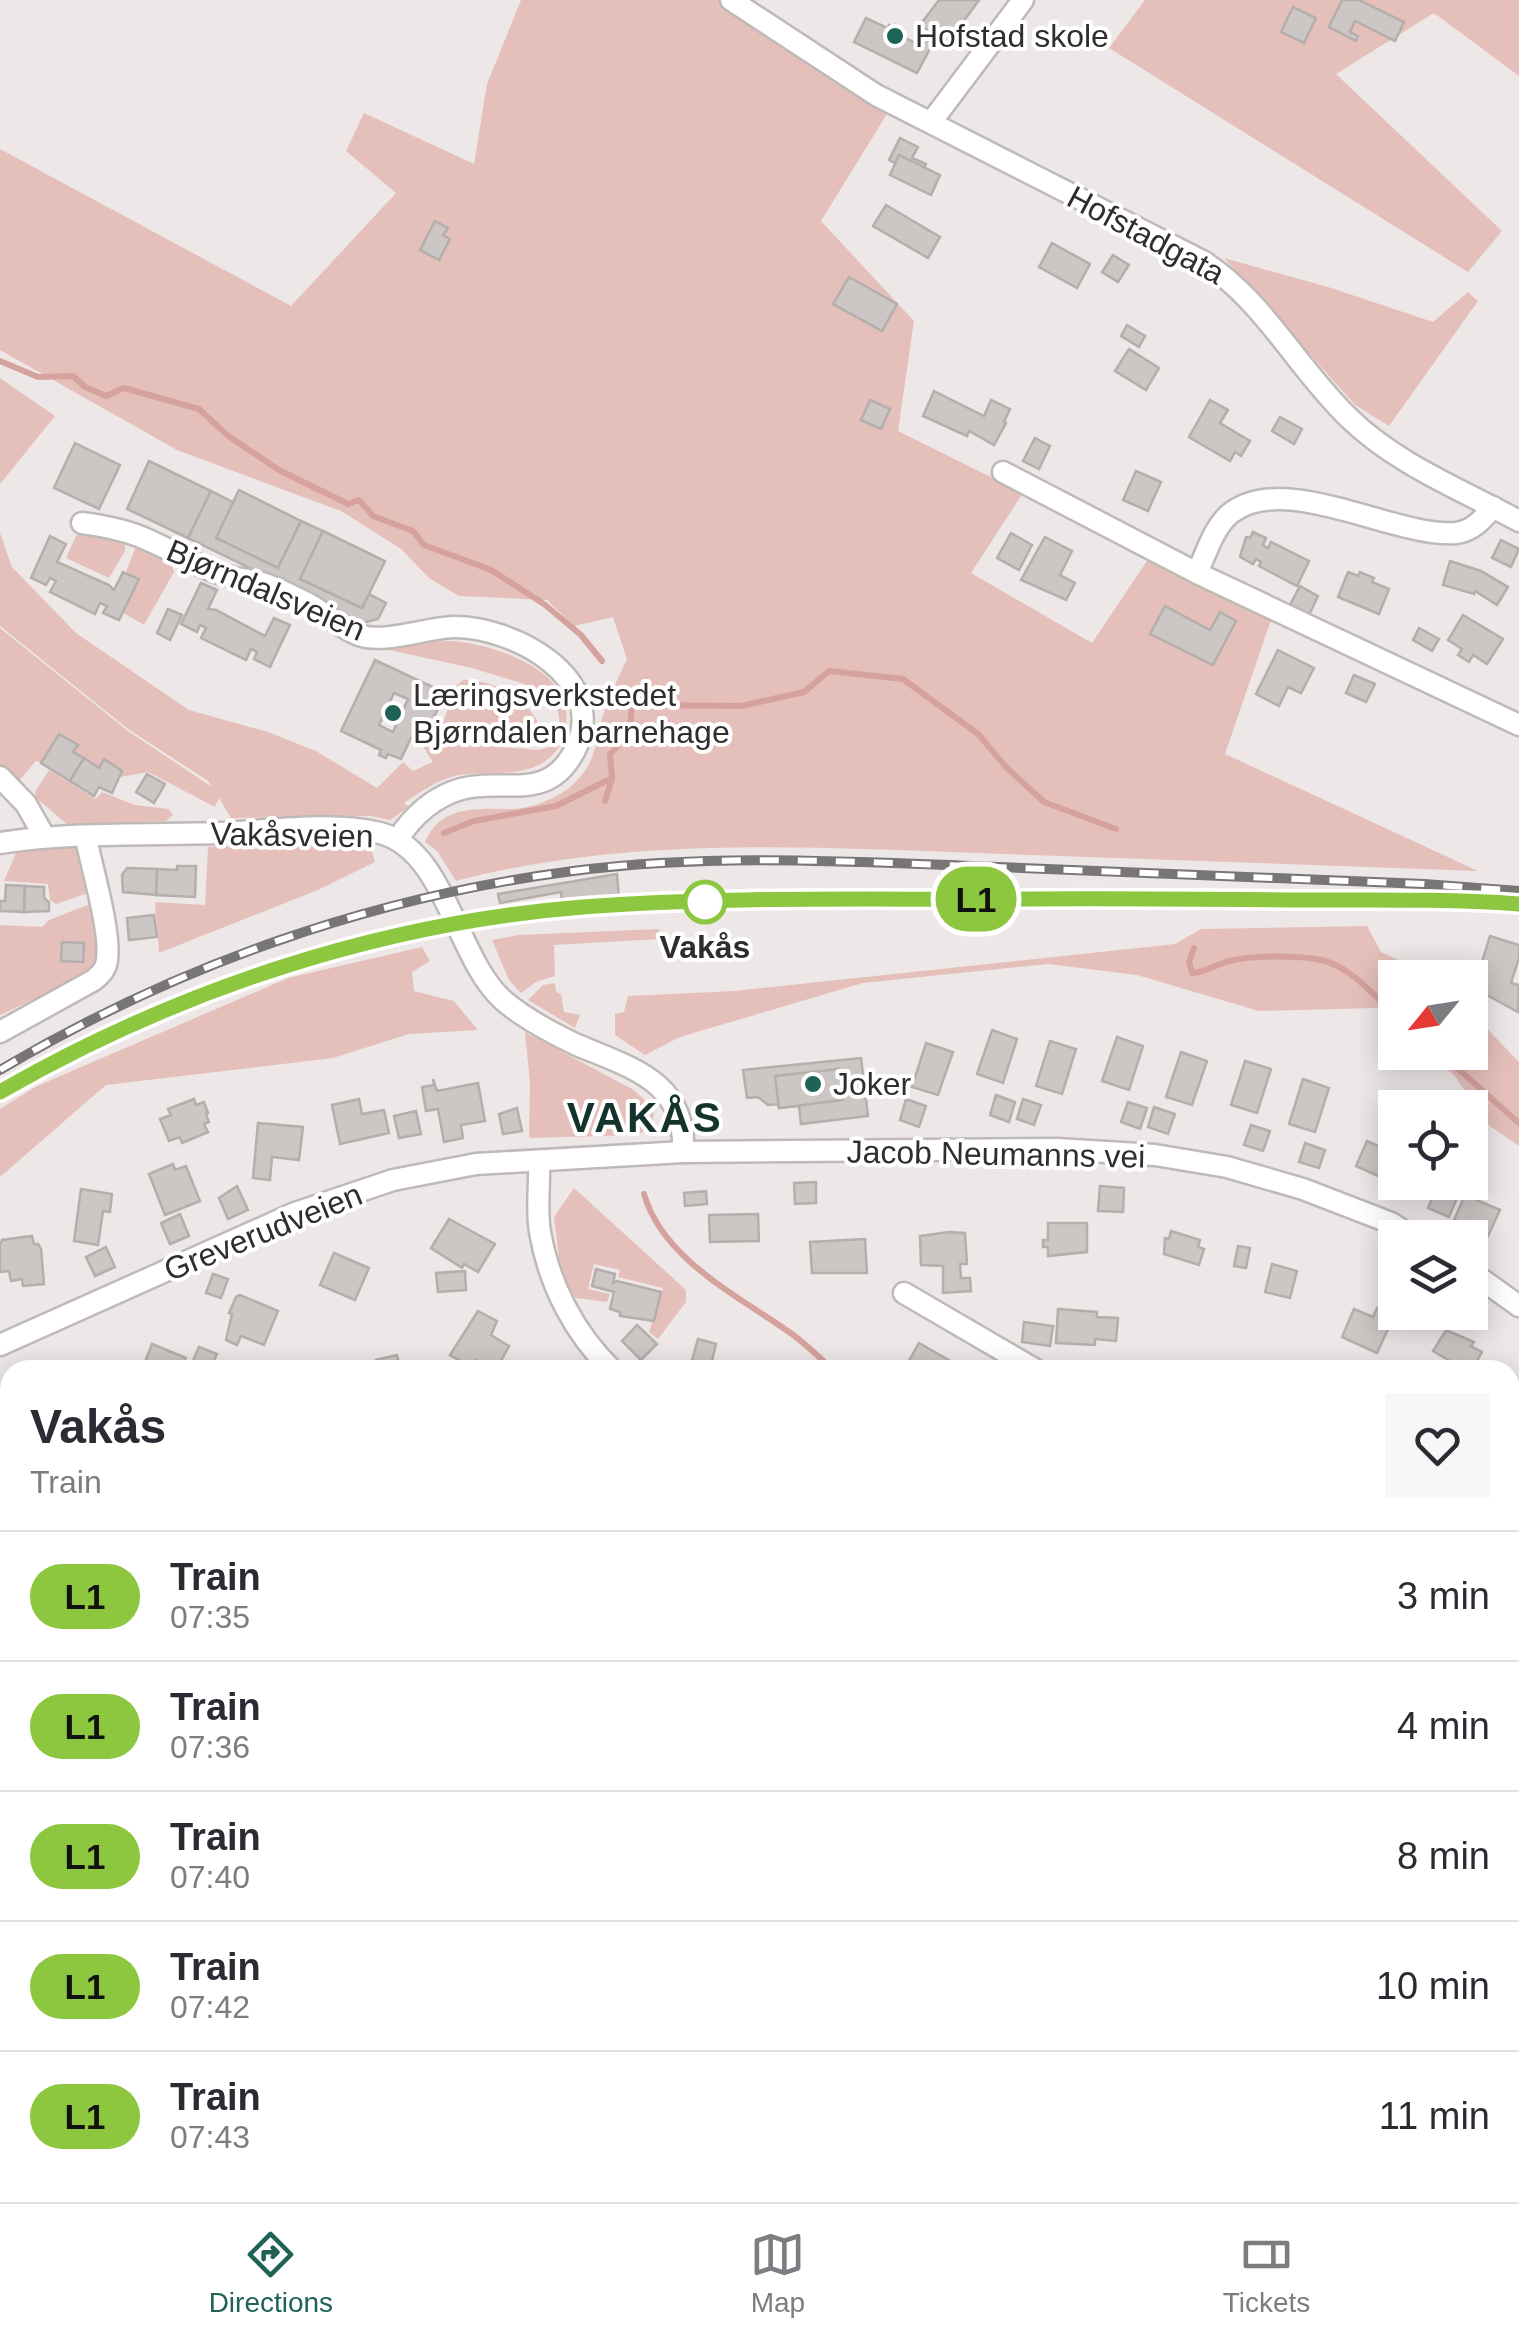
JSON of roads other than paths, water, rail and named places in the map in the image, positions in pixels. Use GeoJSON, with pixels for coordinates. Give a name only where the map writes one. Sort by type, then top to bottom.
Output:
{"type":"FeatureCollection","features":[{"type":"Feature","properties":{"kind":"street","name":"Hofstadgata"},"geometry":{"type":"LineString","coordinates":[[731,0],[876,95],[1204,262],[1234,282],[1350,420],[1390,452],[1519,522]]}},
{"type":"Feature","properties":{"kind":"street"},"geometry":{"type":"LineString","coordinates":[[932,121],[1022,0]]}},
{"type":"Feature","properties":{"kind":"street"},"geometry":{"type":"LineString","coordinates":[[1003,472],[1197,573],[1519,725]]}},
{"type":"Feature","properties":{"kind":"street"},"geometry":{"type":"LineString","coordinates":[[1197,573],[1219,528],[1230,514],[1249,504],[1274,499],[1318,504],[1458,533],[1479,524],[1493,507]]}},
{"type":"Feature","properties":{"kind":"street","name":"Bjørndalsveien"},"geometry":{"type":"LineString","coordinates":[[82,522],[135,534],[224,575],[264,583],[308,603],[362,636],[454,627],[476,629],[536,653],[564,672],[581,702],[582,728],[577,746],[556,774],[520,788],[465,788],[445,795],[408,823],[397,840]]}},
{"type":"Feature","properties":{"kind":"street"},"geometry":{"type":"LineString","coordinates":[[0,777],[26,804],[44,836]]}},
{"type":"Feature","properties":{"kind":"street","name":"Vakåsveien"},"geometry":{"type":"LineString","coordinates":[[0,843],[44,836],[353,829],[384,834],[397,840],[422,864],[475,961],[502,999],[548,1031],[652,1078],[679,1116],[684,1132],[683,1152]]}},
{"type":"Feature","properties":{"kind":"street"},"geometry":{"type":"LineString","coordinates":[[0,1032],[94,980],[105,968],[105,936],[86,838]]}},
{"type":"Feature","properties":{"kind":"street","name":"Jacob Neumanns vei"},"geometry":{"type":"LineString","coordinates":[[683,1152],[1056,1149],[1155,1155],[1227,1166],[1303,1189],[1383,1220]]}},
{"type":"Feature","properties":{"kind":"street"},"geometry":{"type":"LineString","coordinates":[[604,1360],[578,1330],[552,1278],[540,1229],[539,1161],[683,1152]]}},
{"type":"Feature","properties":{"kind":"street","name":"Greverudveien"},"geometry":{"type":"LineString","coordinates":[[0,1345],[295,1213],[393,1180],[476,1164],[539,1161]]}},
{"type":"Feature","properties":{"kind":"street"},"geometry":{"type":"LineString","coordinates":[[1488,1284],[1519,1306]]}},
{"type":"Feature","properties":{"kind":"street"},"geometry":{"type":"LineString","coordinates":[[904,1293],[1019,1360]]}},
{"type":"Feature","properties":{"kind":"waterway"},"geometry":{"type":"LineString","coordinates":[[0,361],[38,377],[73,376],[85,387],[106,396],[124,388],[199,409],[227,435],[279,470],[348,504],[359,500],[373,516],[413,531],[424,545],[491,570],[544,604],[581,635],[602,661]]}},
{"type":"Feature","properties":{"kind":"waterway"},"geometry":{"type":"LineString","coordinates":[[630,694],[650,705],[741,706],[804,692],[829,671],[903,679],[978,734],[1044,802],[1116,829]]}},
{"type":"Feature","properties":{"kind":"waterway"},"geometry":{"type":"LineString","coordinates":[[444,833],[474,821],[556,806],[612,778],[610,754],[630,733],[632,696]]}},
{"type":"Feature","properties":{"kind":"waterway"},"geometry":{"type":"LineString","coordinates":[[605,801],[612,779]]}},
{"type":"Feature","properties":{"kind":"waterway"},"geometry":{"type":"LineString","coordinates":[[1194,948],[1189,962],[1192,973],[1251,958],[1315,959],[1349,973],[1378,998]]}},
{"type":"Feature","properties":{"kind":"waterway"},"geometry":{"type":"LineString","coordinates":[[1459,1070],[1519,1123]]}},
{"type":"Feature","properties":{"kind":"waterway"},"geometry":{"type":"LineString","coordinates":[[644,1194],[668,1239],[685,1258],[798,1338],[822,1360]]}},
{"type":"Feature","properties":{"kind":"railway"},"geometry":{"type":"LineString","coordinates":[[0,1070],[135,999],[276,941],[423,898],[573,871],[672,862],[822,861],[1519,891]]}},
{"type":"Feature","properties":{"kind":"railway"},"geometry":{"type":"LineString","coordinates":[[0,1092],[137,1023],[207,994],[352,948],[501,917],[623,904],[717,900],[1217,897],[1484,902]]}},
{"type":"Feature","properties":{"kind":"train","name":"L1"},"geometry":{"type":"LineString","coordinates":[[0,1092],[135,1023],[246,980],[366,943],[515,915],[636,904],[1047,898],[1519,904]]}},
{"type":"Feature","properties":{"kind":"place","name":"Hofstad skole"},"geometry":{"type":"Point","coordinates":[895,36]}},
{"type":"Feature","properties":{"kind":"place","name":"Læringsverkstedet Bjørndalen barnehage"},"geometry":{"type":"Point","coordinates":[393,713]}},
{"type":"Feature","properties":{"kind":"place","name":"Vakås"},"geometry":{"type":"Point","coordinates":[705,902]}},
{"type":"Feature","properties":{"kind":"place","name":"Joker"},"geometry":{"type":"Point","coordinates":[813,1084]}},
{"type":"Feature","properties":{"kind":"district","name":"VAKÅS"},"geometry":{"type":"Point","coordinates":[645,1117]}}]}
